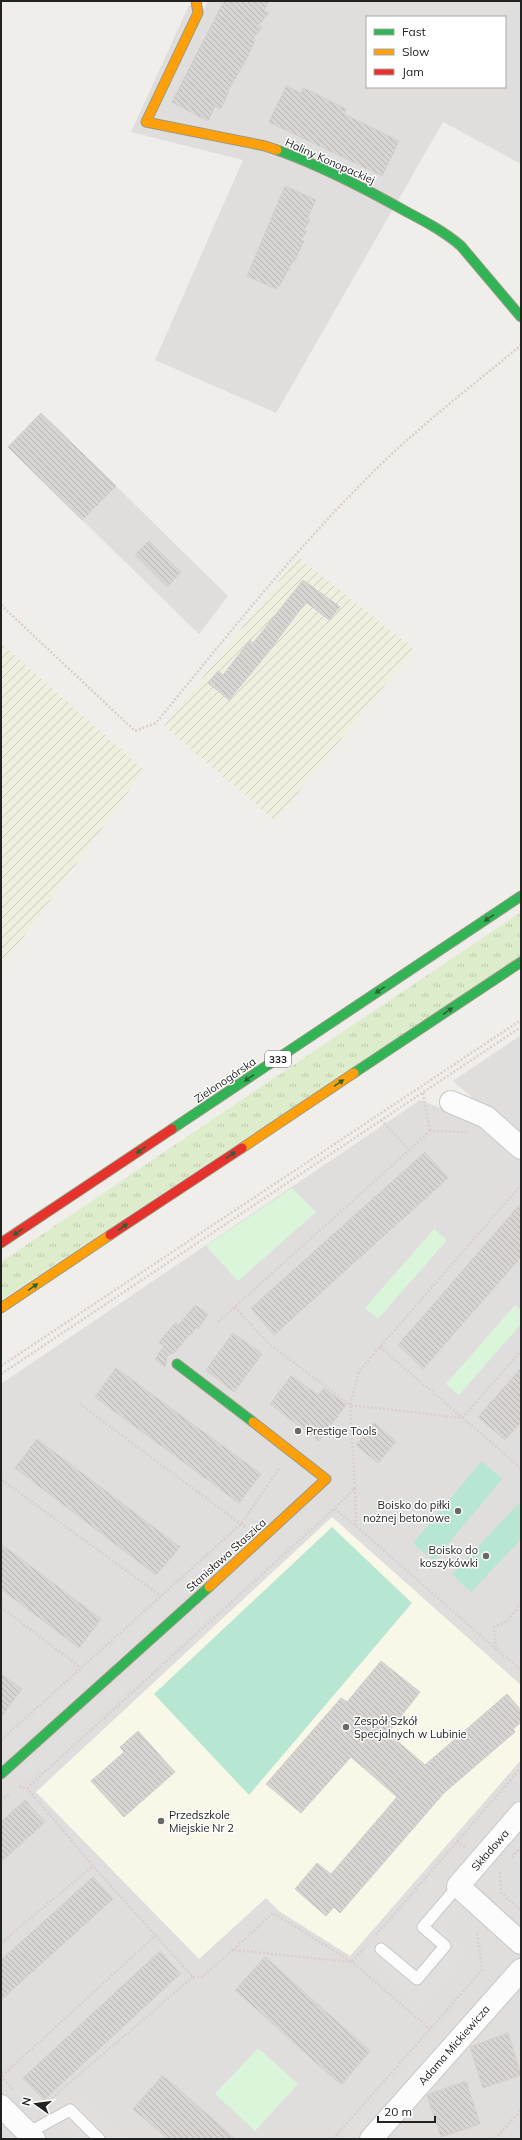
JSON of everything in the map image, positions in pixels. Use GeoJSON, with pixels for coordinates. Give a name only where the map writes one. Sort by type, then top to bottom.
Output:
{"type":"FeatureCollection","features":[{"type":"Feature","properties":{"kind":"main road","name":"Haliny Konopackiej"},"geometry":{"type":"LineString","coordinates":[[196,1],[198,13],[146,122],[265,146],[294,156],[375,194],[450,236],[461,246],[521,317]]}},
{"type":"Feature","properties":{"kind":"main road","name":"Zielonogórska"},"geometry":{"type":"LineString","coordinates":[[1,1243],[521,896]]}},
{"type":"Feature","properties":{"kind":"main road"},"geometry":{"type":"LineString","coordinates":[[1,1308],[521,962]]}},
{"type":"Feature","properties":{"kind":"main road","name":"Stanisława Staszica"},"geometry":{"type":"LineString","coordinates":[[3,1772],[260,1541],[326,1479],[177,1364]]}},
{"type":"Feature","properties":{"kind":"street"},"geometry":{"type":"LineString","coordinates":[[451,1102],[486,1117],[521,1148]]}},
{"type":"Feature","properties":{"kind":"street","name":"Składowa"},"geometry":{"type":"LineString","coordinates":[[458,1886],[521,1813]]}},
{"type":"Feature","properties":{"kind":"street"},"geometry":{"type":"LineString","coordinates":[[458,1886],[521,1943]]}},
{"type":"Feature","properties":{"kind":"street","name":"Adama Mickiewicza"},"geometry":{"type":"LineString","coordinates":[[371,2139],[521,1970]]}},
{"type":"Feature","properties":{"kind":"street"},"geometry":{"type":"LineString","coordinates":[[8,2099],[31,2136]]}},
{"type":"Feature","properties":{"kind":"lane"},"geometry":{"type":"LineString","coordinates":[[381,1949],[417,1979],[445,1946],[423,1927],[458,1886]]}},
{"type":"Feature","properties":{"kind":"lane"},"geometry":{"type":"LineString","coordinates":[[31,2136],[70,2110],[99,2139]]}},
{"type":"Feature","properties":{"kind":"path"},"geometry":{"type":"LineString","coordinates":[[1,605],[135,731],[156,723],[302,545],[336,509],[422,427],[521,345]]}},
{"type":"Feature","properties":{"kind":"path"},"geometry":{"type":"LineString","coordinates":[[1,1366],[521,1020]]}},
{"type":"Feature","properties":{"kind":"path"},"geometry":{"type":"LineString","coordinates":[[1,1374],[521,1027]]}},
{"type":"Feature","properties":{"kind":"path"},"geometry":{"type":"LineString","coordinates":[[423,1093],[430,1131]]}},
{"type":"Feature","properties":{"kind":"path"},"geometry":{"type":"LineString","coordinates":[[381,1120],[409,1150]]}},
{"type":"Feature","properties":{"kind":"path"},"geometry":{"type":"LineString","coordinates":[[218,1322],[430,1131],[471,1132]]}},
{"type":"Feature","properties":{"kind":"path"},"geometry":{"type":"LineString","coordinates":[[356,1526],[350,1405],[359,1371],[521,1185]]}},
{"type":"Feature","properties":{"kind":"path"},"geometry":{"type":"LineString","coordinates":[[235,1307],[268,1343],[350,1405],[462,1418]]}},
{"type":"Feature","properties":{"kind":"path"},"geometry":{"type":"LineString","coordinates":[[380,1347],[521,1468]]}},
{"type":"Feature","properties":{"kind":"path"},"geometry":{"type":"LineString","coordinates":[[462,1418],[521,1351]]}},
{"type":"Feature","properties":{"kind":"path"},"geometry":{"type":"LineString","coordinates":[[80,1404],[241,1524],[278,1560]]}},
{"type":"Feature","properties":{"kind":"path"},"geometry":{"type":"LineString","coordinates":[[1,1739],[241,1524],[291,1452]]}},
{"type":"Feature","properties":{"kind":"path"},"geometry":{"type":"LineString","coordinates":[[2,1480],[161,1596]]}},
{"type":"Feature","properties":{"kind":"path"},"geometry":{"type":"LineString","coordinates":[[27,1788],[334,1509],[355,1488]]}},
{"type":"Feature","properties":{"kind":"path"},"geometry":{"type":"LineString","coordinates":[[334,1509],[356,1526],[521,1670]]}},
{"type":"Feature","properties":{"kind":"path"},"geometry":{"type":"LineString","coordinates":[[496,1649],[494,1627],[507,1621],[521,1603]]}},
{"type":"Feature","properties":{"kind":"path"},"geometry":{"type":"LineString","coordinates":[[1,1607],[81,1668]]}},
{"type":"Feature","properties":{"kind":"path"},"geometry":{"type":"LineString","coordinates":[[372,1939],[521,1768]]}},
{"type":"Feature","properties":{"kind":"path"},"geometry":{"type":"LineString","coordinates":[[3,1772],[18,1785],[27,1788],[93,1866],[193,1977]]}},
{"type":"Feature","properties":{"kind":"path"},"geometry":{"type":"LineString","coordinates":[[508,1863],[521,1847]]}},
{"type":"Feature","properties":{"kind":"path"},"geometry":{"type":"LineString","coordinates":[[1,1943],[93,1866]]}},
{"type":"Feature","properties":{"kind":"path"},"geometry":{"type":"LineString","coordinates":[[503,1868],[499,1873],[502,1893],[521,1910]]}},
{"type":"Feature","properties":{"kind":"path"},"geometry":{"type":"LineString","coordinates":[[333,2139],[482,1970],[477,1929],[502,1893]]}},
{"type":"Feature","properties":{"kind":"path"},"geometry":{"type":"LineString","coordinates":[[35,2112],[193,1977],[202,1977],[274,1913],[352,1962],[430,2029]]}},
{"type":"Feature","properties":{"kind":"path"},"geometry":{"type":"LineString","coordinates":[[8,2099],[1,2076],[156,1935]]}},
{"type":"Feature","properties":{"kind":"path"},"geometry":{"type":"LineString","coordinates":[[352,1962],[367,1944]]}},
{"type":"Feature","properties":{"kind":"path"},"geometry":{"type":"LineString","coordinates":[[233,1950],[352,1962]]}},
{"type":"Feature","properties":{"kind":"path"},"geometry":{"type":"LineString","coordinates":[[495,2139],[521,2110]]}},
{"type":"Feature","properties":{"kind":"shaded area"},"geometry":{"type":"Polygon","coordinates":[[[208,1],[521,1],[521,164],[443,122],[276,413],[155,360],[243,160],[131,132],[189,5],[205,8],[208,1]]]}},
{"type":"Feature","properties":{"kind":"shaded area"},"geometry":{"type":"Polygon","coordinates":[[[116,486],[228,596],[199,634],[82,520],[116,486]]]}},
{"type":"Feature","properties":{"kind":"shaded area"},"geometry":{"type":"Polygon","coordinates":[[[521,1035],[521,1140],[453,1081],[521,1035]]]}},
{"type":"Feature","properties":{"kind":"shaded area"},"geometry":{"type":"Polygon","coordinates":[[[420,1100],[483,1125],[521,1159],[521,2139],[1,2139],[1,1384],[420,1100]]]}},
{"type":"Feature","properties":{"kind":"shaded area"},"geometry":{"type":"Polygon","coordinates":[[[312,1506],[321,1515],[188,1636],[25,1780],[17,1771],[312,1506]]]}},
{"type":"Feature","properties":{"kind":"shaded area","name":"Zespół Szkół Specjalnych w Lubinie"},"geometry":{"type":"Polygon","coordinates":[[[332,1517],[521,1685],[521,1760],[350,1956],[279,1911],[266,1898],[199,1959],[36,1792],[332,1517]]]}},
{"type":"Feature","properties":{"kind":"shaded area"},"geometry":{"type":"Polygon","coordinates":[[[232,1537],[240,1546],[100,1673],[92,1664],[232,1537]]]}},
{"type":"Feature","properties":{"kind":"shaded area"},"geometry":{"type":"Polygon","coordinates":[[[82,1673],[90,1682],[6,1757],[1,1752],[1,1746],[82,1673]]]}},
{"type":"Feature","properties":{"kind":"shaded area"},"geometry":{"type":"Polygon","coordinates":[[[432,1877],[463,1906],[444,1928],[470,1951],[421,2005],[363,1954],[432,1877]]]}},
{"type":"Feature","properties":{"kind":"shaded area"},"geometry":{"type":"Polygon","coordinates":[[[458,2008],[474,2023],[371,2139],[343,2139],[458,2008]]]}},
{"type":"Feature","properties":{"kind":"shaded area"},"geometry":{"type":"Polygon","coordinates":[[[79,2092],[129,2139],[74,2139],[47,2113],[65,2103],[79,2092]]]}},
{"type":"Feature","properties":{"kind":"green space"},"geometry":{"type":"Polygon","coordinates":[[[298,557],[414,649],[275,821],[164,726],[298,557]]]}},
{"type":"Feature","properties":{"kind":"green space"},"geometry":{"type":"Polygon","coordinates":[[[1,643],[144,770],[1,968],[1,643]]]}},
{"type":"Feature","properties":{"kind":"green space"},"geometry":{"type":"Polygon","coordinates":[[[521,912],[521,956],[1,1300],[1,1262],[521,912]]]}},
{"type":"Feature","properties":{"kind":"green space"},"geometry":{"type":"Polygon","coordinates":[[[292,1188],[316,1212],[238,1281],[206,1246],[292,1188]]]}},
{"type":"Feature","properties":{"kind":"green space"},"geometry":{"type":"Polygon","coordinates":[[[434,1229],[447,1240],[378,1319],[365,1308],[434,1229]]]}},
{"type":"Feature","properties":{"kind":"green space"},"geometry":{"type":"Polygon","coordinates":[[[515,1305],[521,1310],[521,1324],[459,1395],[446,1384],[515,1305]]]}},
{"type":"Feature","properties":{"kind":"green space","name":"Boisko do piłki nożnej betonowe"},"geometry":{"type":"Polygon","coordinates":[[[482,1461],[502,1479],[434,1561],[413,1543],[482,1461]]]}},
{"type":"Feature","properties":{"kind":"green space","name":"Boisko do koszykówki"},"geometry":{"type":"Polygon","coordinates":[[[521,1501],[521,1539],[471,1592],[452,1574],[521,1501]]]}},
{"type":"Feature","properties":{"kind":"green space"},"geometry":{"type":"Polygon","coordinates":[[[332,1527],[412,1603],[249,1795],[154,1694],[332,1527]]]}},
{"type":"Feature","properties":{"kind":"green space"},"geometry":{"type":"Polygon","coordinates":[[[258,2048],[298,2084],[255,2131],[215,2094],[258,2048]]]}},
{"type":"Feature","properties":{"kind":"building"},"geometry":{"type":"Polygon","coordinates":[[[224,1],[269,1],[264,10],[269,13],[258,25],[262,27],[253,39],[255,40],[247,58],[229,89],[225,101],[220,109],[215,106],[208,121],[172,102],[224,1]]]}},
{"type":"Feature","properties":{"kind":"building"},"geometry":{"type":"Polygon","coordinates":[[[286,86],[301,93],[303,88],[310,91],[346,109],[344,114],[399,141],[382,176],[269,122],[286,86]]]}},
{"type":"Feature","properties":{"kind":"building"},"geometry":{"type":"Polygon","coordinates":[[[285,186],[316,200],[307,219],[310,220],[304,230],[307,231],[301,240],[304,241],[294,262],[293,261],[280,285],[276,289],[247,276],[285,186]]]}},
{"type":"Feature","properties":{"kind":"building"},"geometry":{"type":"Polygon","coordinates":[[[41,413],[116,486],[82,520],[8,447],[41,413]]]}},
{"type":"Feature","properties":{"kind":"building"},"geometry":{"type":"Polygon","coordinates":[[[149,541],[181,572],[167,587],[135,555],[149,541]]]}},
{"type":"Feature","properties":{"kind":"building"},"geometry":{"type":"Polygon","coordinates":[[[303,580],[340,607],[329,620],[306,602],[267,654],[229,700],[208,683],[218,671],[223,675],[250,640],[253,643],[303,580]]]}},
{"type":"Feature","properties":{"kind":"building"},"geometry":{"type":"Polygon","coordinates":[[[425,1152],[448,1178],[274,1335],[251,1308],[425,1152]]]}},
{"type":"Feature","properties":{"kind":"building"},"geometry":{"type":"Polygon","coordinates":[[[521,1203],[521,1257],[423,1369],[398,1345],[521,1203]]]}},
{"type":"Feature","properties":{"kind":"building"},"geometry":{"type":"Polygon","coordinates":[[[195,1305],[208,1314],[198,1329],[196,1327],[192,1334],[190,1334],[175,1352],[167,1356],[165,1367],[155,1359],[164,1346],[159,1342],[176,1322],[178,1326],[195,1305]]]}},
{"type":"Feature","properties":{"kind":"building"},"geometry":{"type":"Polygon","coordinates":[[[233,1333],[262,1354],[234,1392],[206,1370],[233,1333]]]}},
{"type":"Feature","properties":{"kind":"building"},"geometry":{"type":"Polygon","coordinates":[[[116,1368],[261,1474],[239,1503],[95,1397],[116,1368]]]}},
{"type":"Feature","properties":{"kind":"building"},"geometry":{"type":"Polygon","coordinates":[[[521,1368],[521,1422],[505,1440],[478,1417],[521,1368]]]}},
{"type":"Feature","properties":{"kind":"building"},"geometry":{"type":"Polygon","coordinates":[[[291,1376],[318,1395],[324,1388],[346,1405],[319,1441],[270,1404],[291,1376]]]}},
{"type":"Feature","properties":{"kind":"building"},"geometry":{"type":"Polygon","coordinates":[[[374,1423],[396,1441],[378,1463],[356,1445],[374,1423]]]}},
{"type":"Feature","properties":{"kind":"building"},"geometry":{"type":"Polygon","coordinates":[[[37,1439],[180,1547],[156,1575],[15,1468],[37,1439]]]}},
{"type":"Feature","properties":{"kind":"building"},"geometry":{"type":"Polygon","coordinates":[[[1,1544],[101,1619],[79,1648],[1,1589],[1,1544]]]}},
{"type":"Feature","properties":{"kind":"building"},"geometry":{"type":"Polygon","coordinates":[[[381,1661],[420,1692],[388,1733],[425,1765],[507,1694],[521,1710],[521,1722],[513,1729],[515,1732],[444,1793],[340,1913],[334,1907],[326,1916],[295,1889],[317,1863],[331,1874],[397,1797],[351,1757],[301,1813],[266,1784],[341,1698],[347,1702],[381,1661]]]}},
{"type":"Feature","properties":{"kind":"building"},"geometry":{"type":"Polygon","coordinates":[[[1,1674],[22,1689],[1,1717],[1,1674]]]}},
{"type":"Feature","properties":{"kind":"building"},"geometry":{"type":"Polygon","coordinates":[[[138,1731],[175,1772],[124,1817],[91,1781],[124,1752],[120,1747],[138,1731]]]}},
{"type":"Feature","properties":{"kind":"building"},"geometry":{"type":"Polygon","coordinates":[[[25,1800],[45,1822],[1,1862],[1,1822],[25,1800]]]}},
{"type":"Feature","properties":{"kind":"building"},"geometry":{"type":"Polygon","coordinates":[[[93,1877],[113,1899],[1,2000],[1,1960],[93,1877]]]}},
{"type":"Feature","properties":{"kind":"building"},"geometry":{"type":"Polygon","coordinates":[[[160,1951],[180,1974],[44,2100],[23,2078],[160,1951]]]}},
{"type":"Feature","properties":{"kind":"building"},"geometry":{"type":"Polygon","coordinates":[[[265,1957],[370,2051],[341,2085],[235,1990],[265,1957]]]}},
{"type":"Feature","properties":{"kind":"building"},"geometry":{"type":"Polygon","coordinates":[[[508,2033],[521,2075],[483,2088],[470,2047],[508,2033]]]}},
{"type":"Feature","properties":{"kind":"building"},"geometry":{"type":"Polygon","coordinates":[[[162,2076],[172,2083],[235,2139],[168,2139],[133,2109],[162,2076]]]}},
{"type":"Feature","properties":{"kind":"building"},"geometry":{"type":"Polygon","coordinates":[[[466,2081],[480,2124],[441,2137],[427,2095],[466,2081]]]}},
{"type":"Feature","properties":{"kind":"traffic: fast"},"geometry":{"type":"LineString","coordinates":[[277,150],[311,163],[360,186],[428,223],[448,236],[461,246],[521,317]]}},
{"type":"Feature","properties":{"kind":"traffic: fast"},"geometry":{"type":"LineString","coordinates":[[172,1129],[521,896]]}},
{"type":"Feature","properties":{"kind":"traffic: fast"},"geometry":{"type":"LineString","coordinates":[[354,1073],[521,962]]}},
{"type":"Feature","properties":{"kind":"traffic: fast"},"geometry":{"type":"LineString","coordinates":[[177,1364],[253,1422]]}},
{"type":"Feature","properties":{"kind":"traffic: fast"},"geometry":{"type":"LineString","coordinates":[[1,1774],[209,1587]]}},
{"type":"Feature","properties":{"kind":"traffic: slow"},"geometry":{"type":"LineString","coordinates":[[196,1],[198,13],[146,122],[265,146],[277,150]]}},
{"type":"Feature","properties":{"kind":"traffic: slow"},"geometry":{"type":"LineString","coordinates":[[242,1148],[354,1073]]}},
{"type":"Feature","properties":{"kind":"traffic: slow"},"geometry":{"type":"LineString","coordinates":[[1,1308],[110,1235]]}},
{"type":"Feature","properties":{"kind":"traffic: slow"},"geometry":{"type":"LineString","coordinates":[[209,1587],[326,1479],[253,1422]]}},
{"type":"Feature","properties":{"kind":"traffic: jam"},"geometry":{"type":"LineString","coordinates":[[1,1243],[172,1129]]}},
{"type":"Feature","properties":{"kind":"traffic: jam"},"geometry":{"type":"LineString","coordinates":[[110,1235],[242,1148]]}},
{"type":"Feature","properties":{"kind":"place","name":"Prestige Tools"},"geometry":{"type":"Point","coordinates":[298,1431]}},
{"type":"Feature","properties":{"kind":"place","name":"Boisko do piłki nożnej betonowe"},"geometry":{"type":"Point","coordinates":[458,1511]}},
{"type":"Feature","properties":{"kind":"place","name":"Boisko do koszykówki"},"geometry":{"type":"Point","coordinates":[486,1556]}},
{"type":"Feature","properties":{"kind":"place","name":"Zespół Szkół Specjalnych w Lubinie"},"geometry":{"type":"Point","coordinates":[346,1727]}},
{"type":"Feature","properties":{"kind":"place","name":"Przedszkole Miejskie Nr 2"},"geometry":{"type":"Point","coordinates":[161,1821]}}]}
